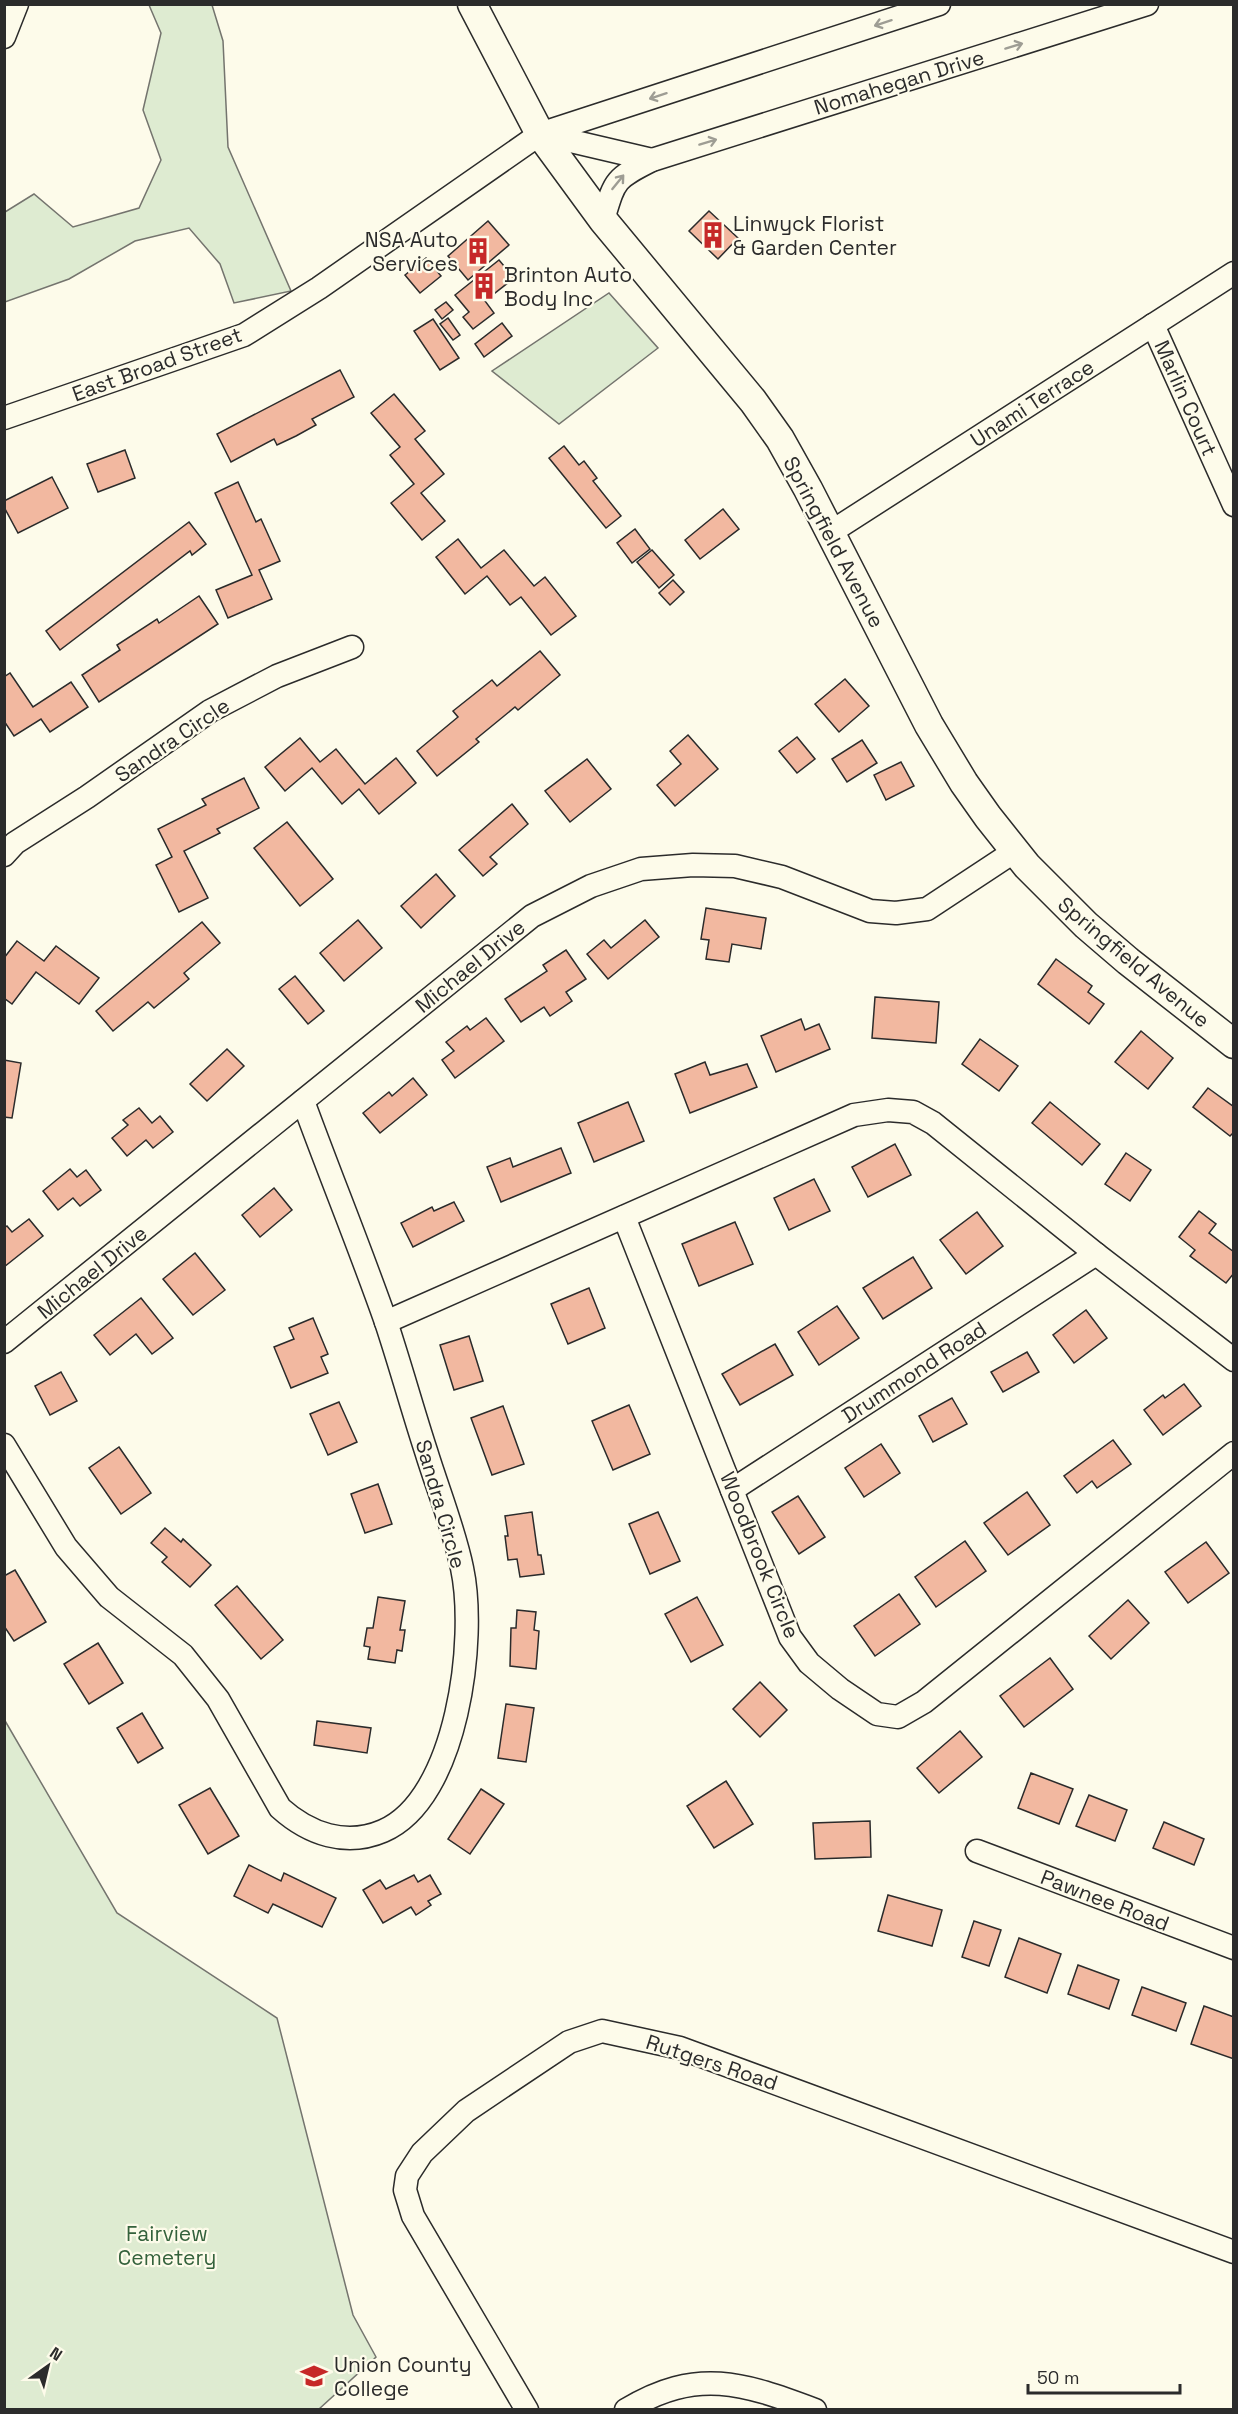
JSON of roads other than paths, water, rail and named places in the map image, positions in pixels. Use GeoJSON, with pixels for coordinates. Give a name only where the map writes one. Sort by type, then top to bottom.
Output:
{"type":"FeatureCollection","features":[{"type":"Feature","properties":{"kind":"main road","name":"Springfield Avenue"},"geometry":{"type":"LineString","coordinates":[[472,4],[540,134],[603,220],[753,401],[780,439],[831,532],[929,724],[964,783],[1015,851],[1055,896],[1128,961],[1233,1044]]}},
{"type":"Feature","properties":{"kind":"street"},"geometry":{"type":"LineString","coordinates":[[4,37],[17,4]]}},
{"type":"Feature","properties":{"kind":"street"},"geometry":{"type":"LineString","coordinates":[[540,134],[939,4]]}},
{"type":"Feature","properties":{"kind":"street","name":"Nomahegan Drive"},"geometry":{"type":"LineString","coordinates":[[603,220],[613,186],[626,173],[652,160],[1147,4]]}},
{"type":"Feature","properties":{"kind":"street"},"geometry":{"type":"LineString","coordinates":[[615,151],[610,142],[609,130],[621,108]]}},
{"type":"Feature","properties":{"kind":"street"},"geometry":{"type":"LineString","coordinates":[[540,134],[652,160]]}},
{"type":"Feature","properties":{"kind":"street","name":"East Broad Street"},"geometry":{"type":"LineString","coordinates":[[4,418],[244,335],[319,288],[540,134]]}},
{"type":"Feature","properties":{"kind":"street","name":"Unami Terrace"},"geometry":{"type":"LineString","coordinates":[[831,532],[1233,273]]}},
{"type":"Feature","properties":{"kind":"street","name":"Marlin Court"},"geometry":{"type":"LineString","coordinates":[[1153,325],[1233,505]]}},
{"type":"Feature","properties":{"kind":"street","name":"Sandra Circle"},"geometry":{"type":"LineString","coordinates":[[8,843],[87,797],[210,711],[277,676],[352,647]]}},
{"type":"Feature","properties":{"kind":"street","name":"Michael Drive"},"geometry":{"type":"LineString","coordinates":[[4,1342],[532,916],[591,886],[641,869],[693,865],[735,866],[782,877],[870,911],[896,913],[927,909],[1015,851]]}},
{"type":"Feature","properties":{"kind":"street","name":"Sandra Circle"},"geometry":{"type":"LineString","coordinates":[[4,1445],[66,1547],[110,1597],[183,1655],[218,1699],[280,1808],[310,1830],[328,1836],[346,1838],[365,1837],[383,1831],[400,1822],[414,1809],[425,1794],[450,1743],[460,1696],[466,1623],[462,1569],[386,1322],[303,1101]]}},
{"type":"Feature","properties":{"kind":"street"},"geometry":{"type":"LineString","coordinates":[[386,1322],[854,1115],[888,1110],[913,1112],[933,1123],[1233,1360]]}},
{"type":"Feature","properties":{"kind":"street","name":"Woodbrook Circle"},"geometry":{"type":"LineString","coordinates":[[624,1217],[790,1637],[809,1663],[840,1689],[877,1714],[898,1718],[924,1702],[1233,1453]]}},
{"type":"Feature","properties":{"kind":"street","name":"Drummond Road"},"geometry":{"type":"LineString","coordinates":[[732,1490],[1096,1254]]}},
{"type":"Feature","properties":{"kind":"street","name":"Pawnee Road"},"geometry":{"type":"LineString","coordinates":[[977,1851],[1233,1948]]}},
{"type":"Feature","properties":{"kind":"street","name":"Rutgers Road"},"geometry":{"type":"LineString","coordinates":[[527,2409],[413,2216],[405,2190],[407,2176],[422,2153],[466,2110],[569,2042],[602,2031],[680,2048],[1233,2252]]}},
{"type":"Feature","properties":{"kind":"street"},"geometry":{"type":"LineString","coordinates":[[626,2409],[646,2397],[692,2384],[723,2382],[768,2392],[815,2409]]}},
{"type":"Feature","properties":{"kind":"place","name":"Linwyck Florist & Garden Center"},"geometry":{"type":"Point","coordinates":[713,235]}},
{"type":"Feature","properties":{"kind":"place","name":"NSA Auto Services"},"geometry":{"type":"Point","coordinates":[478,251]}},
{"type":"Feature","properties":{"kind":"place","name":"Brinton Auto Body Inc"},"geometry":{"type":"Point","coordinates":[484,286]}},
{"type":"Feature","properties":{"kind":"place","name":"Union County College"},"geometry":{"type":"Point","coordinates":[314,2376]}},
{"type":"Feature","properties":{"kind":"park label","name":"Fairview Cemetery"},"geometry":{"type":"Point","coordinates":[167,2245]}}]}
